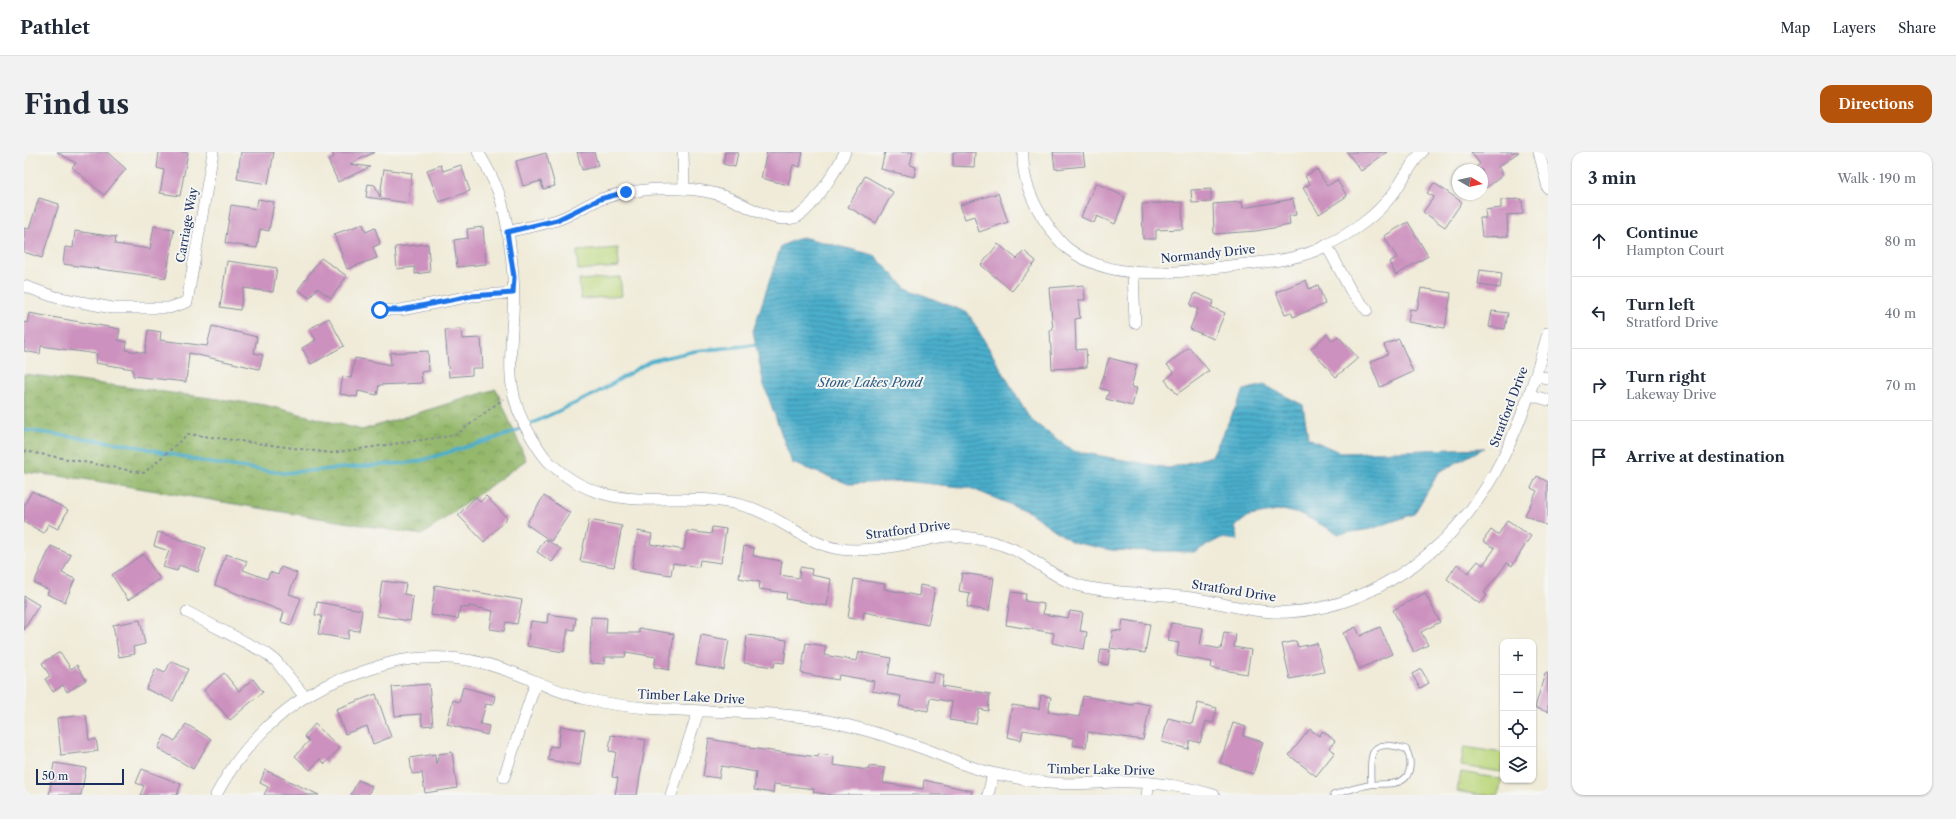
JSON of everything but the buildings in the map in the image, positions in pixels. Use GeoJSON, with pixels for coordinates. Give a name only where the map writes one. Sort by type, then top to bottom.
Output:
{"type":"FeatureCollection","features":[{"type":"Feature","properties":{"kind":"street","name":"Carriage Way"},"geometry":{"type":"LineString","coordinates":[[24,286],[55,297],[112,308],[169,308],[187,302],[213,152]]}},
{"type":"Feature","properties":{"kind":"street","name":"Stratford Drive"},"geometry":{"type":"LineString","coordinates":[[478,152],[490,172],[502,201],[514,277],[509,362],[512,392],[522,420],[529,434],[546,459],[561,472],[584,486],[611,497],[637,500],[701,498],[723,501],[757,510],[772,516],[816,542],[838,548],[876,550],[946,536],[996,542],[1019,552],[1068,582],[1082,587],[1189,597],[1260,611],[1284,612],[1317,609],[1354,598],[1404,572],[1441,545],[1472,509],[1496,471],[1512,441],[1530,395],[1548,333]]}},
{"type":"Feature","properties":{"kind":"street"},"geometry":{"type":"LineString","coordinates":[[683,152],[684,189]]}},
{"type":"Feature","properties":{"kind":"street"},"geometry":{"type":"LineString","coordinates":[[507,232],[557,220],[600,199],[626,192],[654,188],[684,189],[708,192],[726,197],[771,216],[786,219],[796,218],[804,213],[826,185],[845,152]]}},
{"type":"Feature","properties":{"kind":"street","name":"Normandy Drive"},"geometry":{"type":"LineString","coordinates":[[1023,152],[1022,165],[1026,182],[1035,204],[1058,240],[1067,248],[1093,263],[1133,272],[1179,272],[1275,261],[1318,250],[1363,225],[1375,214],[1393,194],[1422,152]]}},
{"type":"Feature","properties":{"kind":"street"},"geometry":{"type":"LineString","coordinates":[[1539,152],[1548,188]]}},
{"type":"Feature","properties":{"kind":"street"},"geometry":{"type":"LineString","coordinates":[[1327,246],[1352,294],[1367,310]]}},
{"type":"Feature","properties":{"kind":"street"},"geometry":{"type":"LineString","coordinates":[[1133,272],[1135,323]]}},
{"type":"Feature","properties":{"kind":"street"},"geometry":{"type":"LineString","coordinates":[[380,310],[401,310],[471,296],[513,293]]}},
{"type":"Feature","properties":{"kind":"street"},"geometry":{"type":"LineString","coordinates":[[1536,376],[1548,378]]}},
{"type":"Feature","properties":{"kind":"street"},"geometry":{"type":"LineString","coordinates":[[1530,395],[1548,400]]}},
{"type":"Feature","properties":{"kind":"street"},"geometry":{"type":"LineString","coordinates":[[187,612],[266,653],[276,661],[305,696]]}},
{"type":"Feature","properties":{"kind":"street","name":"Timber Lake Drive"},"geometry":{"type":"LineString","coordinates":[[216,795],[228,772],[246,749],[266,728],[305,696],[329,684],[381,665],[408,659],[435,657],[457,658],[503,669],[584,699],[607,703],[651,710],[775,714],[813,718],[860,727],[926,749],[970,767],[993,774],[1048,783],[1149,783],[1195,789],[1214,795]]}},
{"type":"Feature","properties":{"kind":"street"},"geometry":{"type":"LineString","coordinates":[[504,777],[536,682]]}},
{"type":"Feature","properties":{"kind":"street"},"geometry":{"type":"LineString","coordinates":[[671,795],[698,712]]}},
{"type":"Feature","properties":{"kind":"street"},"geometry":{"type":"LineString","coordinates":[[988,795],[993,774]]}},
{"type":"Feature","properties":{"kind":"street"},"geometry":{"type":"LineString","coordinates":[[1147,795],[1149,783]]}},
{"type":"Feature","properties":{"kind":"lane"},"geometry":{"type":"LineString","coordinates":[[1333,795],[1370,784],[1396,783],[1405,779],[1410,769],[1411,759],[1406,750],[1392,745],[1381,745],[1375,749],[1370,761],[1370,784]]}},
{"type":"Feature","properties":{"kind":"path"},"geometry":{"type":"LineString","coordinates":[[24,451],[144,473],[188,434],[331,453],[456,435],[512,392]]}},
{"type":"Feature","properties":{"kind":"green space"},"geometry":{"type":"Polygon","coordinates":[[[618,248],[619,267],[578,270],[577,251],[618,248]]]}},
{"type":"Feature","properties":{"kind":"green space"},"geometry":{"type":"Polygon","coordinates":[[[620,277],[622,296],[581,299],[579,280],[620,277]]]}},
{"type":"Feature","properties":{"kind":"green space"},"geometry":{"type":"Polygon","coordinates":[[[24,374],[265,405],[362,430],[496,389],[526,460],[422,535],[84,479],[24,472],[24,374]]]}},
{"type":"Feature","properties":{"kind":"green space"},"geometry":{"type":"Polygon","coordinates":[[[1464,747],[1500,753],[1500,772],[1461,766],[1464,747]]]}},
{"type":"Feature","properties":{"kind":"green space"},"geometry":{"type":"Polygon","coordinates":[[[1461,772],[1500,779],[1499,795],[1479,795],[1457,791],[1461,772]]]}},
{"type":"Feature","properties":{"kind":"water","name":"Stone Lakes Pond"},"geometry":{"type":"Polygon","coordinates":[[[802,237],[874,255],[906,288],[968,313],[1031,420],[1073,451],[1169,468],[1212,456],[1244,390],[1264,385],[1303,405],[1308,438],[1341,453],[1484,448],[1439,472],[1414,514],[1371,529],[1339,534],[1303,515],[1283,510],[1249,516],[1234,527],[1238,540],[1221,538],[1194,552],[1111,550],[1072,542],[1029,512],[970,488],[904,481],[849,484],[792,463],[764,385],[753,331],[781,246],[802,237]]]}},
{"type":"Feature","properties":{"kind":"waterway"},"geometry":{"type":"LineString","coordinates":[[24,430],[131,445],[210,463],[283,473],[416,462],[509,434],[595,394],[650,361],[695,351],[755,345]]}},
{"type":"Feature","properties":{"kind":"route"},"geometry":{"type":"LineString","coordinates":[[380,310],[401,310],[471,296],[513,293],[514,277],[507,232],[557,220],[600,199],[626,192]]}}]}
